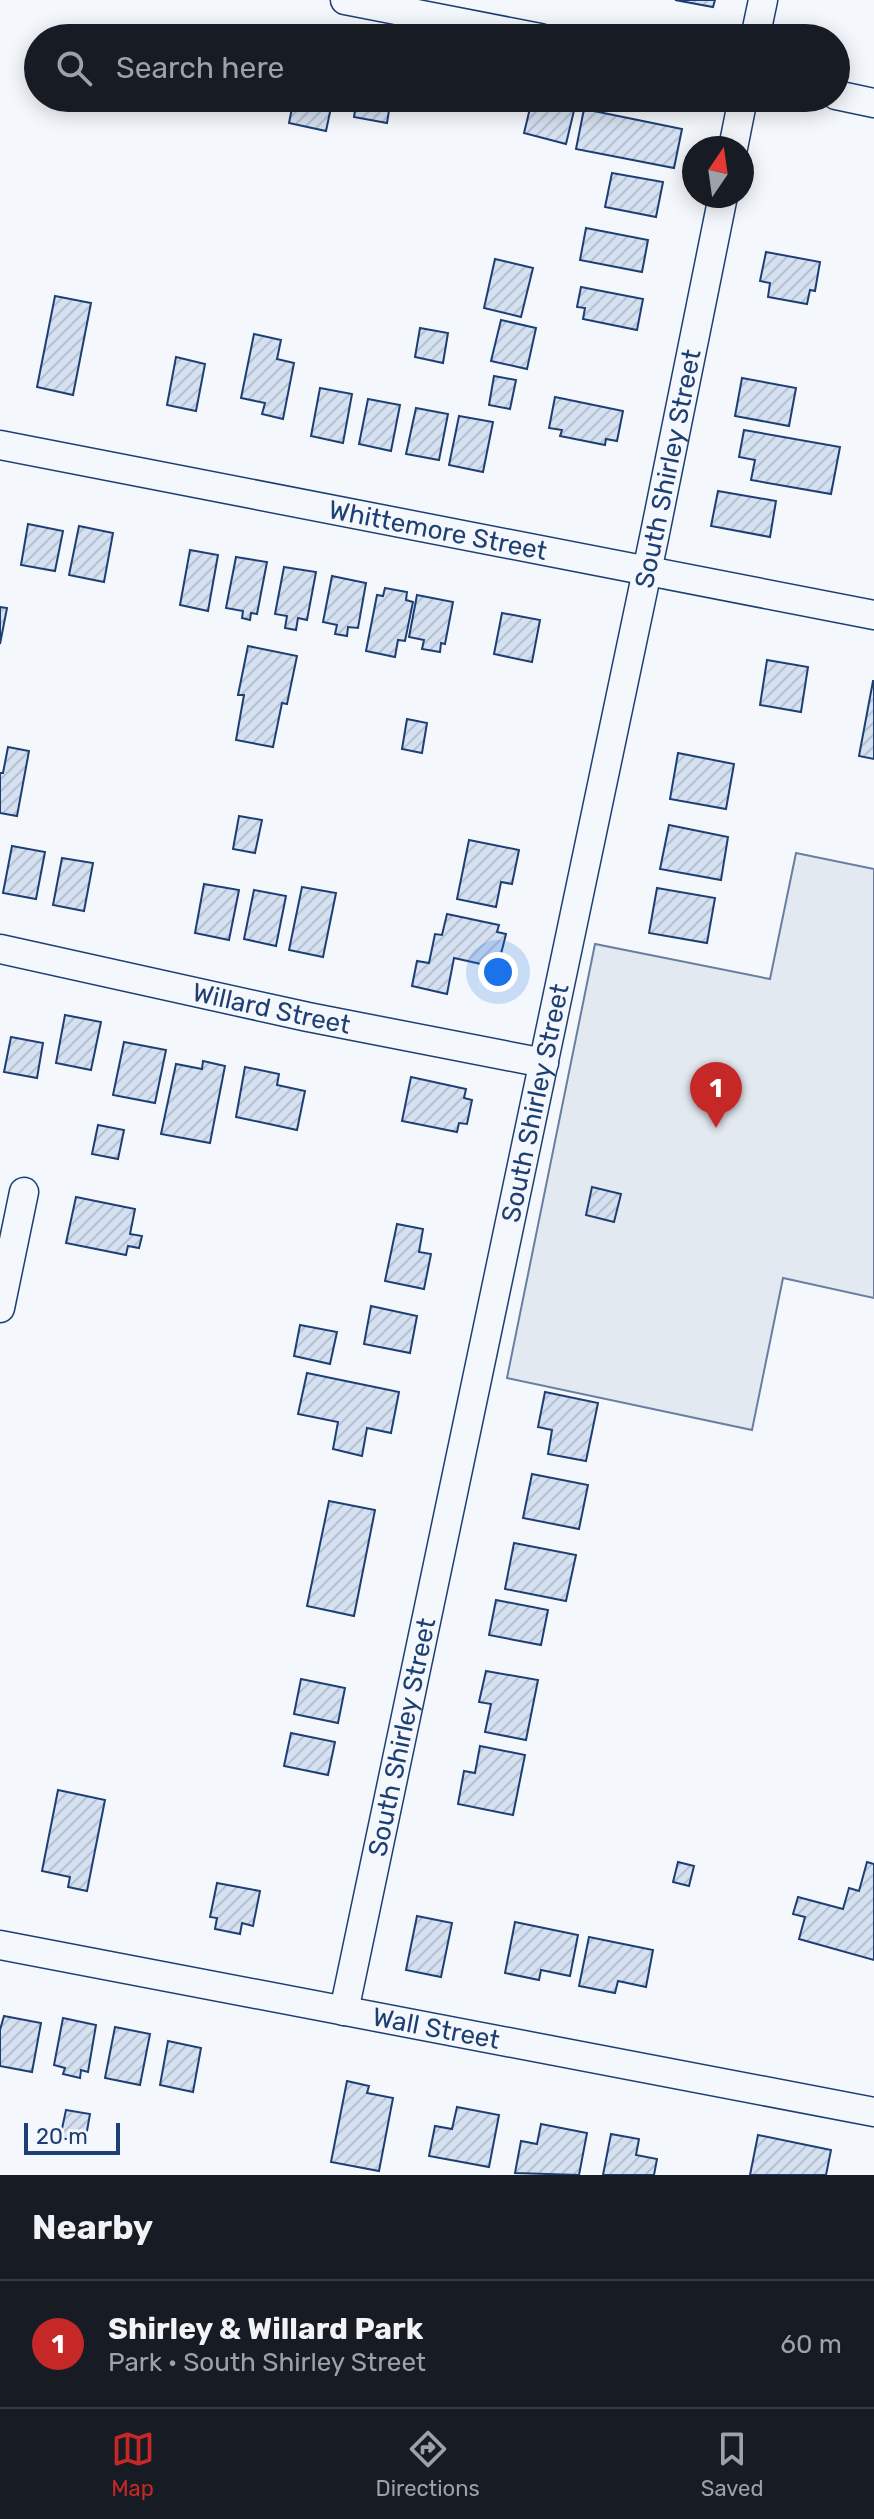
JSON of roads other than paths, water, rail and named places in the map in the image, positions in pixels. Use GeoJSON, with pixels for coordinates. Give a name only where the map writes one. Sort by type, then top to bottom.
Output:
{"type":"FeatureCollection","features":[{"type":"Feature","properties":{"kind":"street"},"geometry":{"type":"LineString","coordinates":[[345,0],[468,24]]}},
{"type":"Feature","properties":{"kind":"street"},"geometry":{"type":"LineString","coordinates":[[758,24],[763,0]]}},
{"type":"Feature","properties":{"kind":"street"},"geometry":{"type":"LineString","coordinates":[[850,98],[874,103]]}},
{"type":"Feature","properties":{"kind":"street"},"geometry":{"type":"LineString","coordinates":[[735,136],[740,112]]}},
{"type":"Feature","properties":{"kind":"street","name":"South Shirley Street"},"geometry":{"type":"LineString","coordinates":[[344,2011],[721,208]]}},
{"type":"Feature","properties":{"kind":"street","name":"Whittemore Street"},"geometry":{"type":"LineString","coordinates":[[0,445],[874,615]]}},
{"type":"Feature","properties":{"kind":"street","name":"Willard Street"},"geometry":{"type":"LineString","coordinates":[[0,949],[308,1017],[544,1063]]}},
{"type":"Feature","properties":{"kind":"street"},"geometry":{"type":"LineString","coordinates":[[0,1308],[24,1192]]}},
{"type":"Feature","properties":{"kind":"street","name":"Wall Street"},"geometry":{"type":"LineString","coordinates":[[0,1945],[874,2112]]}},
{"type":"Feature","properties":{"kind":"place","name":"Shirley & Willard Park"},"geometry":{"type":"Point","coordinates":[716,1128]}}]}
